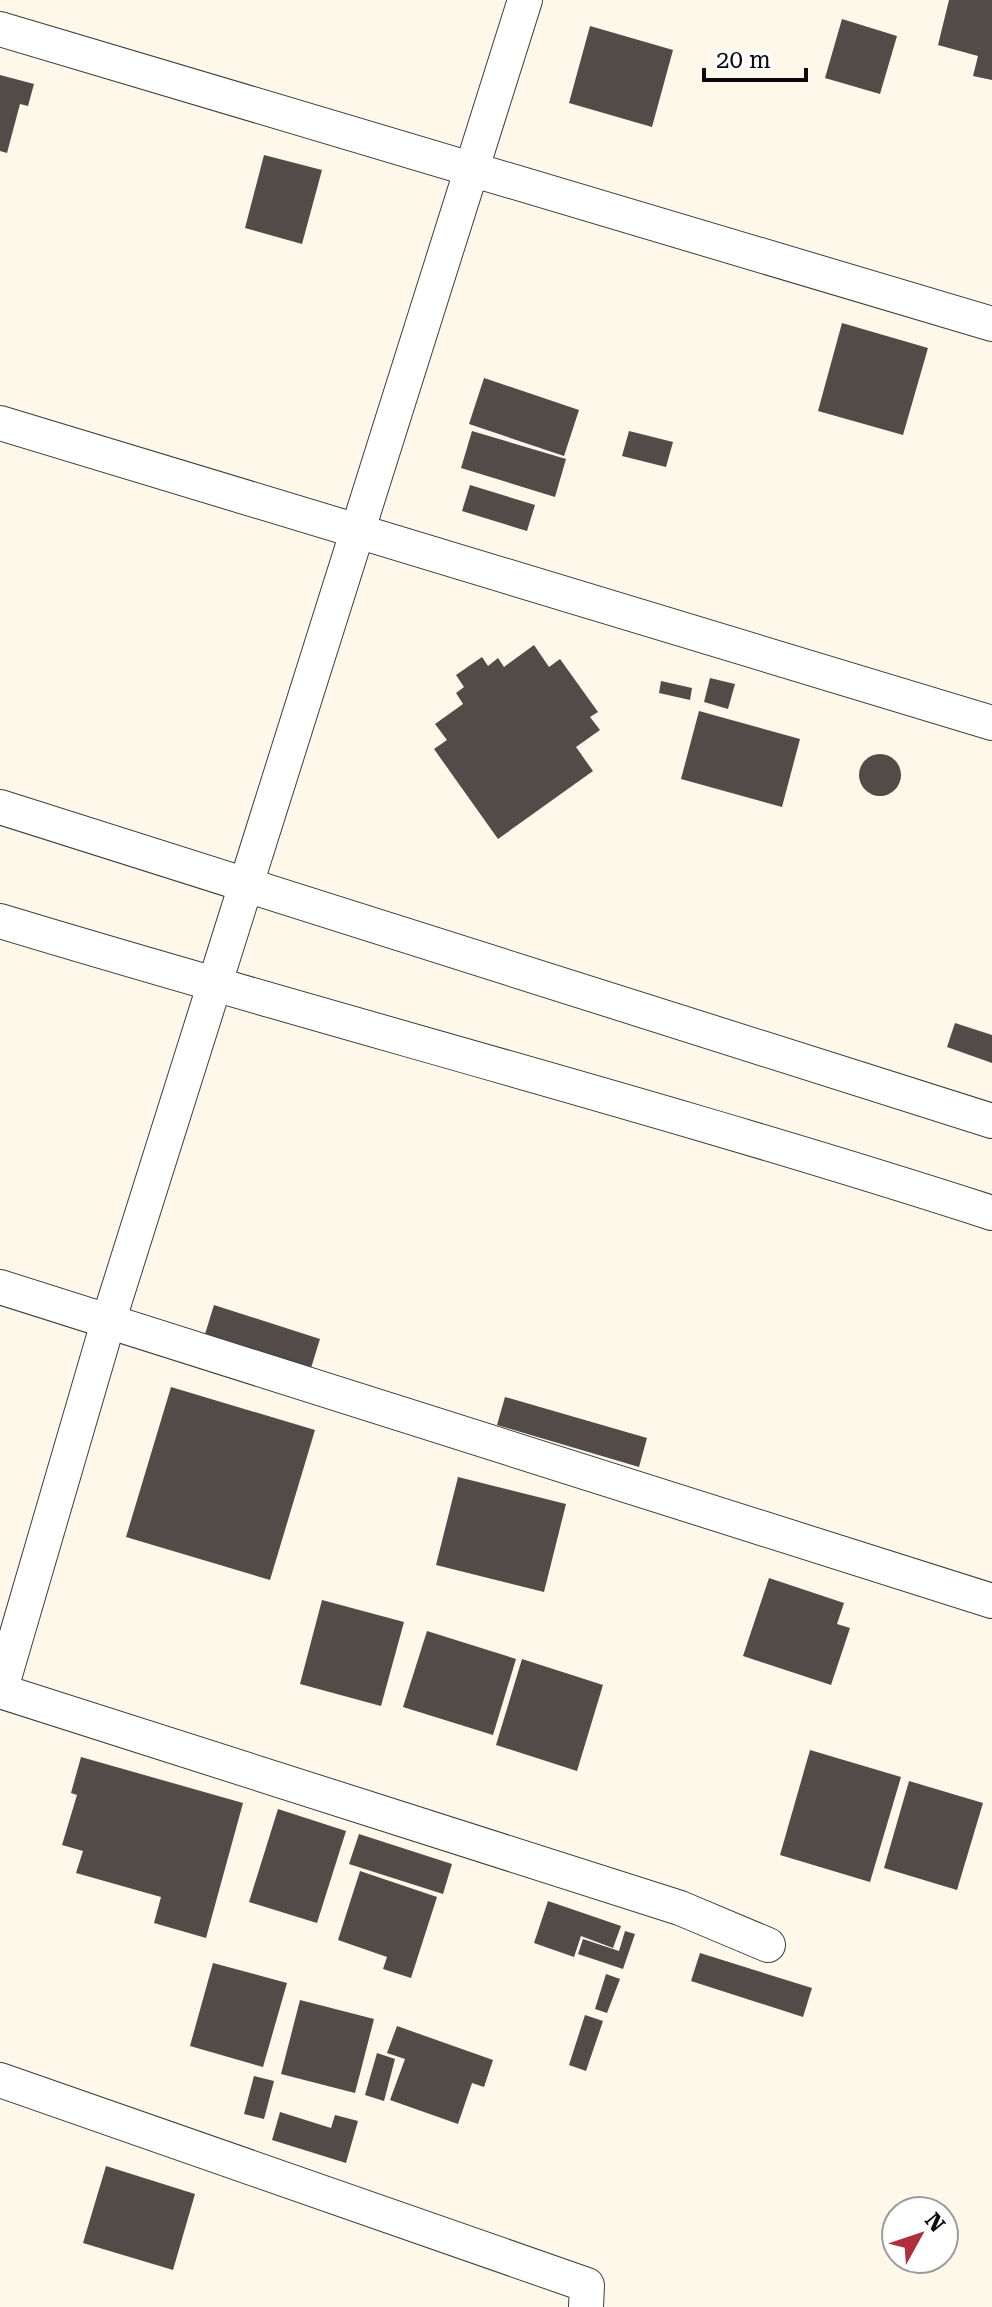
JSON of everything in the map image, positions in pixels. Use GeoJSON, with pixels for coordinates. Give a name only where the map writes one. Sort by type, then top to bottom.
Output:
{"type":"FeatureCollection","features":[{"type":"Feature","properties":{"kind":"street"},"geometry":{"type":"LineString","coordinates":[[525,0],[109,1319],[0,1691],[680,1908],[768,1945]]}},
{"type":"Feature","properties":{"kind":"street"},"geometry":{"type":"LineString","coordinates":[[0,29],[992,324]]}},
{"type":"Feature","properties":{"kind":"street"},"geometry":{"type":"LineString","coordinates":[[0,423],[992,723]]}},
{"type":"Feature","properties":{"kind":"street"},"geometry":{"type":"LineString","coordinates":[[0,807],[992,1121]]}},
{"type":"Feature","properties":{"kind":"street"},"geometry":{"type":"LineString","coordinates":[[0,921],[214,986],[780,1145],[992,1213]]}},
{"type":"Feature","properties":{"kind":"street"},"geometry":{"type":"LineString","coordinates":[[0,1287],[992,1601]]}},
{"type":"Feature","properties":{"kind":"street"},"geometry":{"type":"LineString","coordinates":[[0,2080],[587,2285],[586,2307]]}},
{"type":"Feature","properties":{"kind":"building"},"geometry":{"type":"Polygon","coordinates":[[[949,0],[992,0],[992,80],[973,76],[978,56],[938,45],[949,0]]]}},
{"type":"Feature","properties":{"kind":"building"},"geometry":{"type":"Polygon","coordinates":[[[842,19],[897,36],[880,94],[825,78],[842,19]]]}},
{"type":"Feature","properties":{"kind":"building"},"geometry":{"type":"Polygon","coordinates":[[[590,26],[673,50],[652,127],[569,103],[590,26]]]}},
{"type":"Feature","properties":{"kind":"building"},"geometry":{"type":"Polygon","coordinates":[[[0,75],[34,84],[28,106],[20,104],[7,153],[0,151],[0,75]]]}},
{"type":"Feature","properties":{"kind":"building"},"geometry":{"type":"Polygon","coordinates":[[[264,155],[322,170],[302,244],[245,228],[264,155]]]}},
{"type":"Feature","properties":{"kind":"building"},"geometry":{"type":"Polygon","coordinates":[[[842,323],[928,348],[903,435],[818,411],[842,323]]]}},
{"type":"Feature","properties":{"kind":"building"},"geometry":{"type":"Polygon","coordinates":[[[484,378],[579,410],[564,456],[469,424],[484,378]]]}},
{"type":"Feature","properties":{"kind":"building"},"geometry":{"type":"Polygon","coordinates":[[[472,431],[566,459],[555,497],[461,468],[472,431]]]}},
{"type":"Feature","properties":{"kind":"building"},"geometry":{"type":"Polygon","coordinates":[[[629,431],[673,442],[666,467],[622,456],[629,431]]]}},
{"type":"Feature","properties":{"kind":"building"},"geometry":{"type":"Polygon","coordinates":[[[470,485],[535,505],[527,531],[462,511],[470,485]]]}},
{"type":"Feature","properties":{"kind":"building"},"geometry":{"type":"Polygon","coordinates":[[[534,645],[549,667],[560,659],[598,712],[590,717],[600,730],[576,747],[593,771],[498,839],[434,749],[447,740],[435,724],[463,704],[456,693],[464,687],[456,675],[482,657],[488,666],[498,658],[504,667],[534,645]]]}},
{"type":"Feature","properties":{"kind":"building"},"geometry":{"type":"Polygon","coordinates":[[[710,678],[735,684],[728,709],[704,702],[710,678]]]}},
{"type":"Feature","properties":{"kind":"building"},"geometry":{"type":"Polygon","coordinates":[[[661,681],[692,688],[690,700],[659,693],[661,681]]]}},
{"type":"Feature","properties":{"kind":"building"},"geometry":{"type":"Polygon","coordinates":[[[699,711],[800,739],[782,807],[681,779],[699,711]]]}},
{"type":"Feature","properties":{"kind":"building"},"geometry":{"type":"Polygon","coordinates":[[[880,754],[895,760],[901,775],[895,790],[880,796],[865,790],[859,775],[865,760],[880,754]]]}},
{"type":"Feature","properties":{"kind":"building"},"geometry":{"type":"Polygon","coordinates":[[[955,1023],[992,1035],[992,1063],[947,1047],[955,1023]]]}},
{"type":"Feature","properties":{"kind":"building"},"geometry":{"type":"Polygon","coordinates":[[[214,1305],[320,1339],[311,1368],[205,1334],[214,1305]]]}},
{"type":"Feature","properties":{"kind":"building"},"geometry":{"type":"Polygon","coordinates":[[[171,1387],[315,1430],[270,1580],[126,1537],[171,1387]]]}},
{"type":"Feature","properties":{"kind":"building"},"geometry":{"type":"Polygon","coordinates":[[[505,1397],[647,1438],[639,1467],[497,1425],[505,1397]]]}},
{"type":"Feature","properties":{"kind":"building"},"geometry":{"type":"Polygon","coordinates":[[[458,1477],[566,1504],[544,1592],[436,1565],[458,1477]]]}},
{"type":"Feature","properties":{"kind":"building"},"geometry":{"type":"Polygon","coordinates":[[[769,1578],[844,1603],[837,1624],[850,1628],[831,1685],[743,1656],[769,1578]]]}},
{"type":"Feature","properties":{"kind":"building"},"geometry":{"type":"Polygon","coordinates":[[[322,1600],[404,1622],[381,1706],[300,1684],[322,1600]]]}},
{"type":"Feature","properties":{"kind":"building"},"geometry":{"type":"Polygon","coordinates":[[[427,1631],[516,1659],[493,1735],[403,1707],[427,1631]]]}},
{"type":"Feature","properties":{"kind":"building"},"geometry":{"type":"Polygon","coordinates":[[[522,1659],[603,1685],[577,1771],[496,1745],[522,1659]]]}},
{"type":"Feature","properties":{"kind":"building"},"geometry":{"type":"Polygon","coordinates":[[[810,1750],[901,1777],[870,1882],[780,1855],[810,1750]]]}},
{"type":"Feature","properties":{"kind":"building"},"geometry":{"type":"Polygon","coordinates":[[[81,1757],[243,1803],[206,1938],[154,1923],[161,1897],[76,1873],[83,1851],[62,1845],[77,1795],[71,1793],[81,1757]]]}},
{"type":"Feature","properties":{"kind":"building"},"geometry":{"type":"Polygon","coordinates":[[[909,1781],[983,1803],[957,1890],[884,1868],[909,1781]]]}},
{"type":"Feature","properties":{"kind":"building"},"geometry":{"type":"Polygon","coordinates":[[[278,1809],[346,1831],[317,1923],[249,1902],[278,1809]]]}},
{"type":"Feature","properties":{"kind":"building"},"geometry":{"type":"Polygon","coordinates":[[[359,1834],[452,1864],[443,1894],[349,1864],[359,1834]]]}},
{"type":"Feature","properties":{"kind":"building"},"geometry":{"type":"Polygon","coordinates":[[[360,1871],[437,1897],[411,1978],[383,1969],[387,1957],[338,1940],[360,1871]]]}},
{"type":"Feature","properties":{"kind":"building"},"geometry":{"type":"Polygon","coordinates":[[[548,1901],[621,1926],[613,1948],[581,1936],[574,1957],[534,1943],[548,1901]]]}},
{"type":"Feature","properties":{"kind":"building"},"geometry":{"type":"Polygon","coordinates":[[[625,1931],[635,1934],[623,1969],[578,1954],[583,1939],[619,1951],[625,1931]]]}},
{"type":"Feature","properties":{"kind":"building"},"geometry":{"type":"Polygon","coordinates":[[[700,1953],[812,1988],[803,2017],[691,1981],[700,1953]]]}},
{"type":"Feature","properties":{"kind":"building"},"geometry":{"type":"Polygon","coordinates":[[[213,1963],[287,1983],[263,2067],[190,2046],[213,1963]]]}},
{"type":"Feature","properties":{"kind":"building"},"geometry":{"type":"Polygon","coordinates":[[[606,1974],[620,1979],[607,2013],[595,2009],[606,1974]]]}},
{"type":"Feature","properties":{"kind":"building"},"geometry":{"type":"Polygon","coordinates":[[[300,2000],[374,2019],[355,2093],[281,2074],[300,2000]]]}},
{"type":"Feature","properties":{"kind":"building"},"geometry":{"type":"Polygon","coordinates":[[[585,2015],[603,2021],[586,2071],[569,2065],[585,2015]]]}},
{"type":"Feature","properties":{"kind":"building"},"geometry":{"type":"Polygon","coordinates":[[[397,2026],[493,2060],[484,2087],[472,2083],[458,2124],[390,2100],[405,2059],[387,2053],[397,2026]]]}},
{"type":"Feature","properties":{"kind":"building"},"geometry":{"type":"Polygon","coordinates":[[[377,2053],[395,2059],[384,2101],[365,2095],[377,2053]]]}},
{"type":"Feature","properties":{"kind":"building"},"geometry":{"type":"Polygon","coordinates":[[[254,2076],[274,2081],[264,2119],[244,2114],[254,2076]]]}},
{"type":"Feature","properties":{"kind":"building"},"geometry":{"type":"Polygon","coordinates":[[[280,2112],[331,2128],[335,2115],[358,2121],[346,2163],[272,2140],[280,2112]]]}},
{"type":"Feature","properties":{"kind":"building"},"geometry":{"type":"Polygon","coordinates":[[[106,2166],[195,2194],[173,2270],[83,2243],[106,2166]]]}}]}
